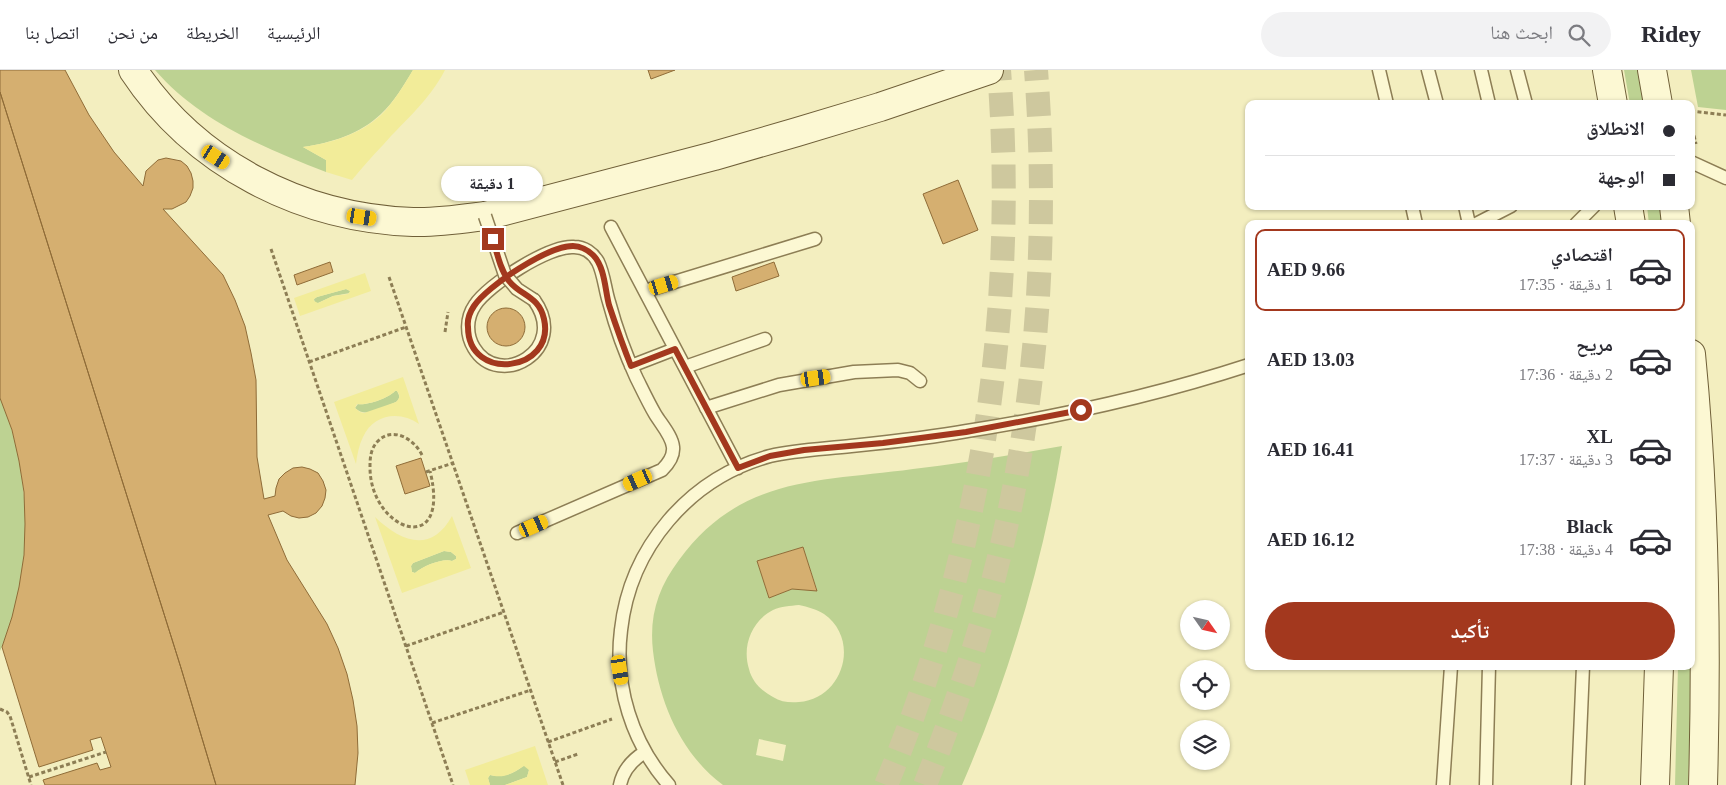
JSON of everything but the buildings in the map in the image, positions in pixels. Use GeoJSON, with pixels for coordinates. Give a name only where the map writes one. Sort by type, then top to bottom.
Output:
{"type":"FeatureCollection","features":[{"type":"Feature","properties":{"kind":"main road"},"geometry":{"type":"LineString","coordinates":[[132,70],[163,110],[188,134],[216,157],[246,176],[277,192],[310,205],[379,220],[415,222],[450,221],[485,216],[696,161],[880,107],[989,70]]}},
{"type":"Feature","properties":{"kind":"main road"},"geometry":{"type":"LineString","coordinates":[[1607,70],[1612,100]]}},
{"type":"Feature","properties":{"kind":"main road"},"geometry":{"type":"LineString","coordinates":[[1652,70],[1657,100]]}},
{"type":"Feature","properties":{"kind":"main road"},"geometry":{"type":"LineString","coordinates":[[1695,404],[1700,466],[1704,577],[1706,688],[1703,785]]}},
{"type":"Feature","properties":{"kind":"main road"},"geometry":{"type":"LineString","coordinates":[[1655,785],[1658,670]]}},
{"type":"Feature","properties":{"kind":"lane"},"geometry":{"type":"LineString","coordinates":[[1379,70],[1386,100]]}},
{"type":"Feature","properties":{"kind":"lane"},"geometry":{"type":"LineString","coordinates":[[1428,70],[1436,100]]}},
{"type":"Feature","properties":{"kind":"lane"},"geometry":{"type":"LineString","coordinates":[[1481,70],[1488,100]]}},
{"type":"Feature","properties":{"kind":"lane"},"geometry":{"type":"LineString","coordinates":[[1518,70],[1525,100]]}},
{"type":"Feature","properties":{"kind":"lane"},"geometry":{"type":"LineString","coordinates":[[1695,164],[1726,178]]}},
{"type":"Feature","properties":{"kind":"lane"},"geometry":{"type":"LineString","coordinates":[[1484,220],[1503,210]]}},
{"type":"Feature","properties":{"kind":"lane"},"geometry":{"type":"LineString","coordinates":[[1580,220],[1590,210]]}},
{"type":"Feature","properties":{"kind":"lane"},"geometry":{"type":"LineString","coordinates":[[485,216],[505,275],[517,289],[534,300],[541,309],[544,320],[544,332],[541,343],[535,353],[526,360],[515,364],[504,366],[492,363],[474,349],[469,338],[469,316],[474,305],[482,297],[512,273],[546,254],[572,246],[588,251],[599,264],[609,304],[631,366],[655,413],[672,440],[673,447],[670,460],[655,473],[517,533]]}},
{"type":"Feature","properties":{"kind":"lane"},"geometry":{"type":"LineString","coordinates":[[612,227],[738,468]]}},
{"type":"Feature","properties":{"kind":"lane"},"geometry":{"type":"LineString","coordinates":[[645,291],[815,239]]}},
{"type":"Feature","properties":{"kind":"lane"},"geometry":{"type":"LineString","coordinates":[[685,367],[765,339]]}},
{"type":"Feature","properties":{"kind":"lane"},"geometry":{"type":"LineString","coordinates":[[631,366],[675,349]]}},
{"type":"Feature","properties":{"kind":"lane"},"geometry":{"type":"LineString","coordinates":[[669,785],[645,752],[633,726],[624,698],[619,642],[630,585],[642,559],[656,535],[675,512],[696,493],[738,468],[770,456],[804,450],[883,443],[966,432],[1048,417],[1130,399],[1245,366]]}},
{"type":"Feature","properties":{"kind":"lane"},"geometry":{"type":"LineString","coordinates":[[706,408],[779,385],[854,372],[898,370],[910,373],[920,381]]}},
{"type":"Feature","properties":{"kind":"lane"},"geometry":{"type":"LineString","coordinates":[[1443,785],[1451,670]]}},
{"type":"Feature","properties":{"kind":"lane"},"geometry":{"type":"LineString","coordinates":[[1486,785],[1489,670]]}},
{"type":"Feature","properties":{"kind":"lane"},"geometry":{"type":"LineString","coordinates":[[1578,785],[1583,670]]}},
{"type":"Feature","properties":{"kind":"lane"},"geometry":{"type":"LineString","coordinates":[[620,785],[624,773],[630,764],[645,752]]}},
{"type":"Feature","properties":{"kind":"path"},"geometry":{"type":"LineString","coordinates":[[1695,111],[1726,115]]}},
{"type":"Feature","properties":{"kind":"path"},"geometry":{"type":"LineString","coordinates":[[271,249],[453,785]]}},
{"type":"Feature","properties":{"kind":"path"},"geometry":{"type":"LineString","coordinates":[[389,277],[563,785]]}},
{"type":"Feature","properties":{"kind":"path"},"geometry":{"type":"LineString","coordinates":[[309,362],[406,327]]}},
{"type":"Feature","properties":{"kind":"path"},"geometry":{"type":"LineString","coordinates":[[422,455],[413,442],[395,434],[381,439],[372,450],[370,472],[374,489],[381,505],[399,523],[411,528],[417,527],[428,520],[431,515],[434,499],[428,471],[453,463]]}},
{"type":"Feature","properties":{"kind":"path"},"geometry":{"type":"LineString","coordinates":[[406,646],[504,612]]}},
{"type":"Feature","properties":{"kind":"path"},"geometry":{"type":"LineString","coordinates":[[432,723],[530,690]]}},
{"type":"Feature","properties":{"kind":"path"},"geometry":{"type":"LineString","coordinates":[[0,709],[7,712],[10,716],[31,785]]}},
{"type":"Feature","properties":{"kind":"path"},"geometry":{"type":"LineString","coordinates":[[548,742],[629,712]]}},
{"type":"Feature","properties":{"kind":"path"},"geometry":{"type":"LineString","coordinates":[[29,777],[106,752]]}},
{"type":"Feature","properties":{"kind":"path"},"geometry":{"type":"LineString","coordinates":[[555,762],[578,754]]}},
{"type":"Feature","properties":{"kind":"green space"},"geometry":{"type":"Polygon","coordinates":[[[155,70],[413,70],[390,104],[373,121],[345,136],[303,147],[326,160],[326,172],[256,143],[212,118],[172,88],[155,70]]]}},
{"type":"Feature","properties":{"kind":"green space"},"geometry":{"type":"Polygon","coordinates":[[[1624,70],[1638,70],[1643,100],[1629,100],[1624,70]]]}},
{"type":"Feature","properties":{"kind":"green space"},"geometry":{"type":"Polygon","coordinates":[[[1691,70],[1726,70],[1726,110],[1698,107],[1691,70]]]}},
{"type":"Feature","properties":{"kind":"green space"},"geometry":{"type":"Polygon","coordinates":[[[1647,210],[1662,210],[1664,220],[1649,220],[1647,210]]]}},
{"type":"Feature","properties":{"kind":"green space"},"geometry":{"type":"Polygon","coordinates":[[[346,289],[350,293],[333,296],[315,303],[314,299],[317,297],[346,289]]]}},
{"type":"Feature","properties":{"kind":"green space"},"geometry":{"type":"Polygon","coordinates":[[[395,391],[399,394],[398,400],[380,409],[364,412],[355,408],[358,404],[377,401],[395,391]]]}},
{"type":"Feature","properties":{"kind":"green space"},"geometry":{"type":"Polygon","coordinates":[[[0,398],[11,427],[19,458],[25,524],[24,558],[19,591],[11,622],[0,651],[0,398]]]}},
{"type":"Feature","properties":{"kind":"green space"},"geometry":{"type":"Polygon","coordinates":[[[1062,446],[1045,533],[1022,619],[995,703],[962,785],[723,785],[695,758],[674,726],[667,708],[656,670],[652,626],[660,592],[679,560],[703,532],[729,512],[756,497],[784,488],[814,481],[988,459],[1062,446]],[[803,547],[757,561],[769,598],[792,589],[817,590],[803,547]],[[799,605],[782,607],[765,615],[754,628],[748,644],[747,661],[752,678],[765,692],[782,701],[799,702],[814,698],[827,691],[836,680],[842,667],[844,652],[842,638],[835,625],[824,614],[809,607],[799,605]],[[759,739],[756,755],[783,761],[786,745],[759,739]]]}},
{"type":"Feature","properties":{"kind":"green space"},"geometry":{"type":"Polygon","coordinates":[[[444,551],[451,552],[456,556],[456,559],[438,562],[428,565],[415,573],[412,572],[411,566],[413,563],[444,551]]]}},
{"type":"Feature","properties":{"kind":"green space"},"geometry":{"type":"Polygon","coordinates":[[[1678,670],[1692,670],[1688,785],[1675,785],[1678,670]]]}},
{"type":"Feature","properties":{"kind":"green space"},"geometry":{"type":"Polygon","coordinates":[[[523,766],[527,766],[529,770],[527,777],[505,785],[490,785],[488,778],[490,775],[508,775],[523,766]]]}},
{"type":"Feature","properties":{"kind":"sand"},"geometry":{"type":"Polygon","coordinates":[[[413,70],[445,70],[424,101],[352,180],[326,172],[326,160],[303,147],[344,137],[372,122],[390,105],[413,70]]]}},
{"type":"Feature","properties":{"kind":"sand"},"geometry":{"type":"Polygon","coordinates":[[[365,273],[371,291],[300,316],[294,298],[365,273]],[[346,289],[317,297],[314,301],[318,303],[333,296],[348,294],[350,291],[346,289]]]}},
{"type":"Feature","properties":{"kind":"sand"},"geometry":{"type":"Polygon","coordinates":[[[403,377],[419,424],[404,417],[396,416],[380,419],[373,423],[367,429],[362,440],[356,464],[334,402],[403,377]],[[397,391],[377,401],[357,404],[355,408],[364,413],[396,402],[399,397],[397,391]]]}},
{"type":"Feature","properties":{"kind":"sand"},"geometry":{"type":"Polygon","coordinates":[[[452,516],[471,568],[402,593],[375,517],[395,533],[415,540],[425,540],[435,536],[444,528],[452,516]],[[444,551],[413,563],[411,566],[412,572],[415,573],[428,565],[438,562],[456,559],[456,556],[451,552],[444,551]]]}},
{"type":"Feature","properties":{"kind":"sand"},"geometry":{"type":"Polygon","coordinates":[[[535,746],[548,785],[505,785],[527,777],[529,770],[524,766],[504,776],[490,775],[488,778],[490,785],[470,785],[465,770],[535,746]]]}},
{"type":"Feature","properties":{"kind":"tunnel"},"geometry":{"type":"LineString","coordinates":[[886,785],[919,700],[946,613],[968,524],[985,434],[996,344],[1003,253],[1003,161],[999,70]]}},
{"type":"Feature","properties":{"kind":"tunnel"},"geometry":{"type":"LineString","coordinates":[[925,785],[954,708],[979,630],[1009,515],[1021,452],[1030,389],[1040,261],[1040,134],[1036,70]]}},
{"type":"Feature","properties":{"kind":"route"},"geometry":{"type":"LineString","coordinates":[[493,239],[501,267],[505,275],[510,283],[534,300],[541,309],[544,320],[544,332],[541,343],[535,353],[526,360],[504,366],[492,363],[482,357],[474,349],[469,338],[468,327],[469,316],[474,305],[482,297],[497,285],[512,273],[546,254],[572,246],[588,251],[599,264],[609,304],[631,366],[675,349],[738,468],[770,456],[804,450],[883,443],[966,432],[1081,410]]}}]}
